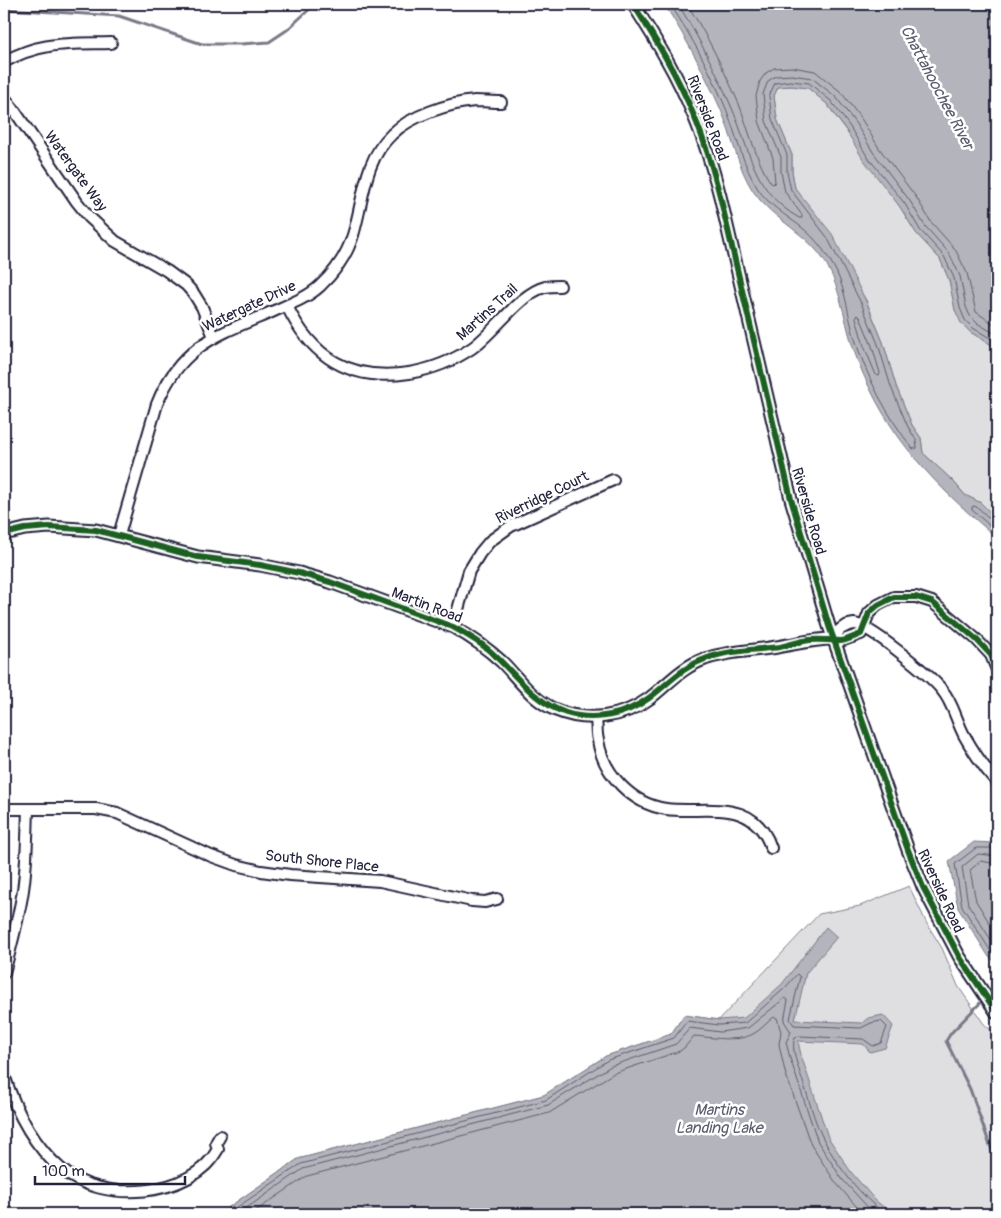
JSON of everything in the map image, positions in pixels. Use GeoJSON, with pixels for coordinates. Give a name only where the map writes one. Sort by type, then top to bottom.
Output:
{"type":"FeatureCollection","features":[{"type":"Feature","properties":{"kind":"street","name":"Riverside Road"},"geometry":{"type":"LineString","coordinates":[[633,4],[675,74],[694,115],[709,155],[791,499],[833,639],[911,858],[941,924],[967,968],[997,1012]]}},
{"type":"Feature","properties":{"kind":"street"},"geometry":{"type":"LineString","coordinates":[[4,62],[16,55],[36,48],[56,44],[111,43]]}},
{"type":"Feature","properties":{"kind":"street","name":"Watergate Way"},"geometry":{"type":"LineString","coordinates":[[4,97],[89,217],[115,241],[168,271],[186,285],[202,307],[214,337]]}},
{"type":"Feature","properties":{"kind":"street","name":"Watergate Drive"},"geometry":{"type":"LineString","coordinates":[[120,535],[157,404],[163,389],[183,360],[199,346],[214,337],[304,298],[331,275],[342,260],[353,236],[370,168],[380,148],[392,134],[409,121],[443,108],[474,101],[501,102]]}},
{"type":"Feature","properties":{"kind":"street","name":"Martins Trail"},"geometry":{"type":"LineString","coordinates":[[287,306],[304,336],[317,350],[329,359],[344,368],[360,373],[395,375],[428,370],[456,359],[475,346],[530,294],[544,288],[560,286]]}},
{"type":"Feature","properties":{"kind":"street","name":"Riverridge Court"},"geometry":{"type":"LineString","coordinates":[[453,627],[469,571],[480,552],[490,541],[510,526],[613,480]]}},
{"type":"Feature","properties":{"kind":"street","name":"Martin Road"},"geometry":{"type":"LineString","coordinates":[[4,534],[25,529],[49,527],[88,529],[120,535],[198,558],[260,565],[299,572],[453,627],[470,636],[489,650],[527,691],[544,704],[569,714],[596,717],[616,714],[636,707],[680,671],[704,659],[725,654],[784,646],[808,640],[833,639]]}},
{"type":"Feature","properties":{"kind":"street"},"geometry":{"type":"LineString","coordinates":[[833,639],[841,641],[861,634],[869,613],[878,605],[894,597],[916,597],[932,602],[976,639],[992,655],[997,670]]}},
{"type":"Feature","properties":{"kind":"street"},"geometry":{"type":"LineString","coordinates":[[863,627],[912,662],[942,690],[964,734],[986,770],[997,782]]}},
{"type":"Feature","properties":{"kind":"street"},"geometry":{"type":"LineString","coordinates":[[596,717],[598,741],[603,760],[615,780],[630,794],[647,803],[664,808],[678,810],[715,808],[739,814],[752,820],[760,828],[768,838],[771,848]]}},
{"type":"Feature","properties":{"kind":"street","name":"South Shore Place"},"geometry":{"type":"LineString","coordinates":[[4,809],[96,810],[117,813],[211,856],[236,865],[262,871],[290,875],[380,881],[472,902],[498,899]]}},
{"type":"Feature","properties":{"kind":"street"},"geometry":{"type":"LineString","coordinates":[[4,973],[23,891],[27,856],[28,809]]}},
{"type":"Feature","properties":{"kind":"street"},"geometry":{"type":"LineString","coordinates":[[4,1075],[11,1096],[23,1120],[45,1154],[72,1178],[98,1188],[113,1190],[154,1189],[186,1179],[212,1160],[218,1149],[216,1143],[220,1136]]}},
{"type":"Feature","properties":{"kind":"shaded area"},"geometry":{"type":"Polygon","coordinates":[[[778,87],[808,88],[827,104],[900,207],[916,233],[940,259],[949,280],[955,310],[970,332],[997,348],[997,519],[981,503],[965,495],[923,453],[921,438],[912,425],[896,386],[883,342],[866,300],[795,188],[792,155],[777,119],[774,96],[778,87]]]}},
{"type":"Feature","properties":{"kind":"shaded area","name":"Martins Landing Lake"},"geometry":{"type":"Polygon","coordinates":[[[909,886],[927,924],[942,948],[958,986],[984,1024],[997,1035],[997,1214],[225,1214],[229,1207],[298,1159],[544,1095],[606,1056],[671,1034],[684,1015],[719,1020],[819,914],[860,906],[909,886]]]}},
{"type":"Feature","properties":{"kind":"water","name":"Chattahoochee River"},"geometry":{"type":"Polygon","coordinates":[[[664,4],[988,4],[997,10],[997,348],[970,332],[961,323],[955,310],[949,280],[940,259],[916,233],[900,207],[863,159],[846,130],[827,104],[808,88],[778,87],[774,96],[777,119],[792,155],[795,188],[832,234],[866,301],[883,342],[896,386],[912,425],[921,438],[923,453],[965,495],[981,503],[997,519],[997,538],[933,479],[898,437],[883,413],[857,359],[837,288],[827,265],[811,244],[770,211],[753,191],[743,172],[715,97],[702,70],[664,4]]]}},
{"type":"Feature","properties":{"kind":"water"},"geometry":{"type":"Polygon","coordinates":[[[974,842],[994,843],[997,848],[997,963],[989,957],[958,908],[949,861],[974,842]]]}},
{"type":"Feature","properties":{"kind":"water","name":"Martins Landing Lake"},"geometry":{"type":"Polygon","coordinates":[[[826,927],[837,937],[806,973],[795,1020],[862,1023],[868,1018],[883,1015],[893,1026],[885,1048],[870,1052],[863,1044],[798,1041],[801,1055],[828,1137],[851,1172],[875,1200],[892,1214],[225,1214],[229,1207],[298,1159],[544,1095],[606,1056],[671,1034],[684,1015],[719,1020],[744,1018],[782,984],[826,927]]]}},
{"type":"Feature","properties":{"kind":"waterway"},"geometry":{"type":"LineString","coordinates":[[4,9],[119,16],[202,44],[241,44],[269,42],[287,30],[315,4]]}},
{"type":"Feature","properties":{"kind":"waterway"},"geometry":{"type":"LineString","coordinates":[[989,995],[997,986]]}},
{"type":"Feature","properties":{"kind":"waterway"},"geometry":{"type":"LineString","coordinates":[[984,999],[951,1033],[946,1041],[970,1089],[997,1165]]}},
{"type":"Feature","properties":{"kind":"cycle path"},"geometry":{"type":"LineString","coordinates":[[633,4],[674,72],[688,101],[708,156],[720,196],[791,499],[829,626],[908,850],[923,887],[959,956],[997,1013]]}},
{"type":"Feature","properties":{"kind":"cycle path"},"geometry":{"type":"LineString","coordinates":[[4,534],[25,529],[49,527],[96,530],[198,557],[260,565],[330,582],[453,627],[486,648],[534,695],[554,708],[577,716],[599,717],[630,709],[649,698],[689,666],[714,656],[732,652],[780,647],[802,641],[840,641],[848,639],[861,634],[869,613],[878,605],[894,597],[916,597],[932,602],[976,639],[991,655],[997,670]]}}]}
